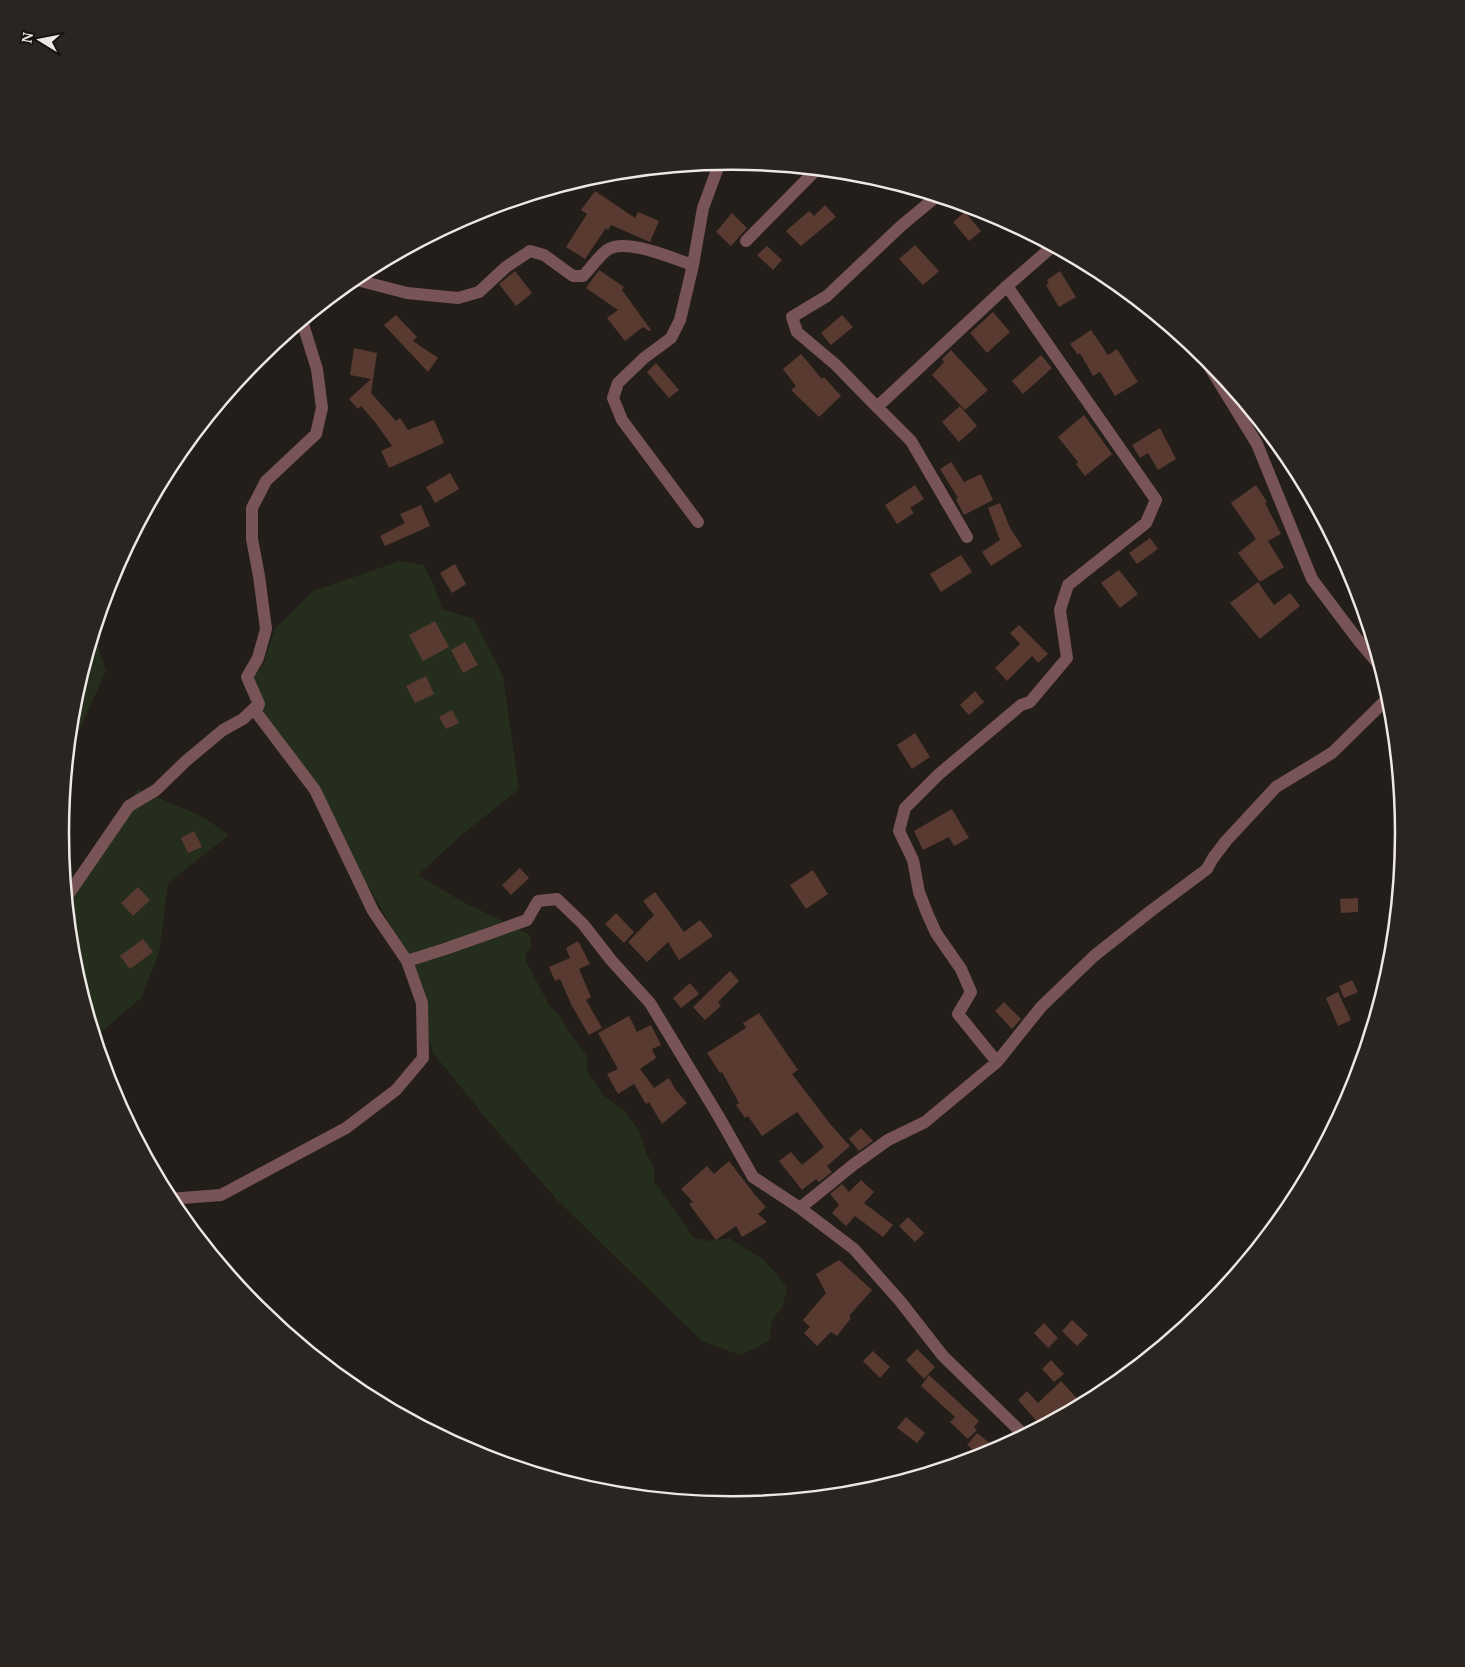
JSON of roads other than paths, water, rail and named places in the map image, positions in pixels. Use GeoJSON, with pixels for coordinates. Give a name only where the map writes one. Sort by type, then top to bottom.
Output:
{"type":"FeatureCollection","features":[{"type":"Feature","properties":{"kind":"street"},"geometry":{"type":"LineString","coordinates":[[698,522],[622,420],[613,398],[618,383],[644,358],[671,338],[680,320],[693,265],[703,208],[717,170]]}},
{"type":"Feature","properties":{"kind":"street"},"geometry":{"type":"LineString","coordinates":[[746,241],[812,174]]}},
{"type":"Feature","properties":{"kind":"street"},"geometry":{"type":"LineString","coordinates":[[932,201],[901,226],[827,296],[792,317],[797,332],[836,365],[911,441],[967,537]]}},
{"type":"Feature","properties":{"kind":"street"},"geometry":{"type":"LineString","coordinates":[[364,282],[407,293],[458,298],[479,292],[506,267],[530,251],[544,255],[573,276],[583,276],[608,250],[620,246],[648,250],[693,265]]}},
{"type":"Feature","properties":{"kind":"street"},"geometry":{"type":"LineString","coordinates":[[877,407],[1048,250]]}},
{"type":"Feature","properties":{"kind":"street"},"geometry":{"type":"LineString","coordinates":[[997,1062],[958,1014],[971,992],[962,969],[936,933],[920,892],[913,860],[899,831],[906,808],[944,769],[1021,705],[1030,702],[1067,658],[1060,610],[1068,585],[1146,523],[1156,500],[1007,286]]}},
{"type":"Feature","properties":{"kind":"street"},"geometry":{"type":"LineString","coordinates":[[179,1198],[220,1195],[346,1128],[396,1090],[423,1058],[422,1003],[407,961],[372,911],[315,790],[256,712],[259,704],[247,678],[258,658],[266,629],[252,539],[252,508],[266,481],[316,434],[322,408],[317,369],[304,327]]}},
{"type":"Feature","properties":{"kind":"street"},"geometry":{"type":"LineString","coordinates":[[1235,399],[1257,444],[1312,579],[1372,657]]}},
{"type":"Feature","properties":{"kind":"street"},"geometry":{"type":"LineString","coordinates":[[800,1208],[853,1165],[888,1140],[925,1122],[997,1062],[1041,1007],[1094,956],[1207,869],[1212,858],[1226,841],[1276,787],[1332,753],[1383,703]]}},
{"type":"Feature","properties":{"kind":"street"},"geometry":{"type":"LineString","coordinates":[[71,890],[129,806],[156,790],[187,760],[223,730],[243,719],[259,704]]}},
{"type":"Feature","properties":{"kind":"street"},"geometry":{"type":"LineString","coordinates":[[407,961],[527,920],[538,901],[557,899],[582,924],[611,960],[650,1003],[753,1177],[800,1208],[854,1249],[900,1301],[943,1356],[1020,1432]]}}]}
